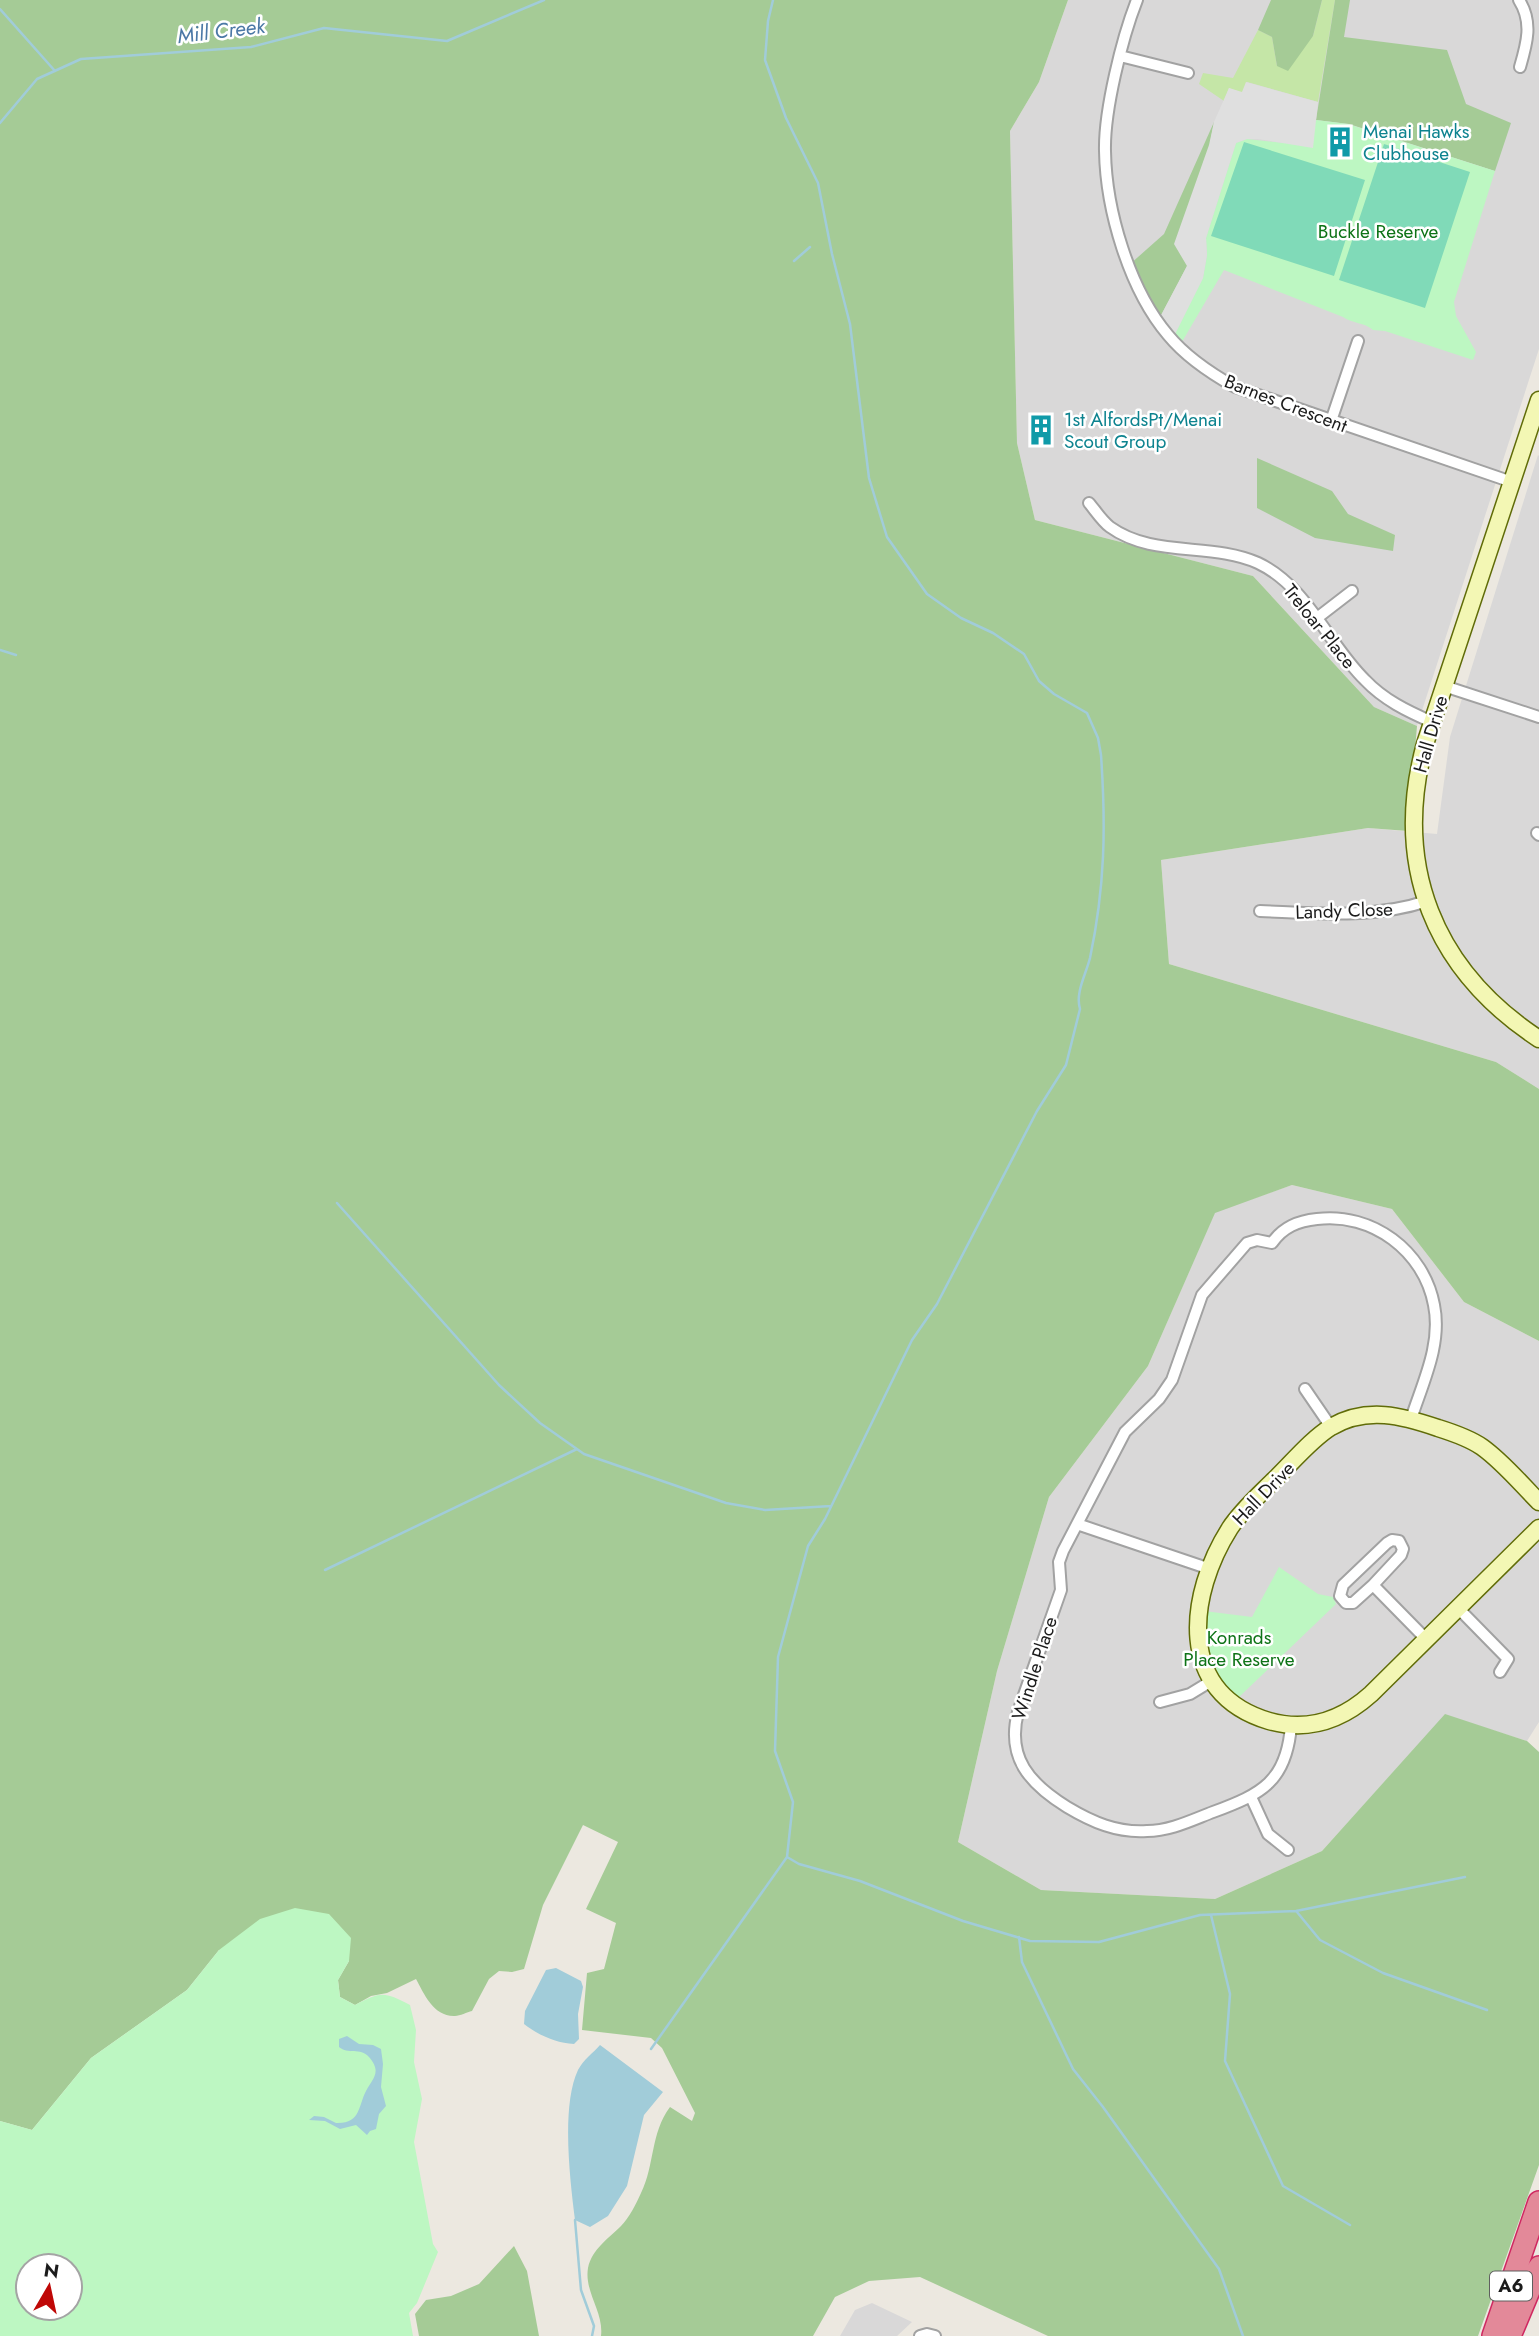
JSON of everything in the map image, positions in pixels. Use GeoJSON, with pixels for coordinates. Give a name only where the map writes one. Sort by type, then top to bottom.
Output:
{"type":"FeatureCollection","features":[{"type":"Feature","properties":{"kind":"highway","name":"A6"},"geometry":{"type":"LineString","coordinates":[[1493,2336],[1539,2202]]}},
{"type":"Feature","properties":{"kind":"highway","name":"A6"},"geometry":{"type":"LineString","coordinates":[[1510,2336],[1539,2267]]}},
{"type":"Feature","properties":{"kind":"street","name":"Barnes Crescent"},"geometry":{"type":"LineString","coordinates":[[1137,0],[1120,56],[1107,123],[1106,167],[1109,194],[1123,247],[1135,280],[1166,333],[1200,365],[1219,378],[1257,396],[1512,482]]}},
{"type":"Feature","properties":{"kind":"street"},"geometry":{"type":"LineString","coordinates":[[1519,0],[1525,10],[1528,27],[1527,43],[1520,66]]}},
{"type":"Feature","properties":{"kind":"street"},"geometry":{"type":"LineString","coordinates":[[1120,56],[1188,73]]}},
{"type":"Feature","properties":{"kind":"street"},"geometry":{"type":"LineString","coordinates":[[1331,421],[1358,341]]}},
{"type":"Feature","properties":{"kind":"street","name":"Hall Drive"},"geometry":{"type":"LineString","coordinates":[[1539,400],[1432,722],[1418,770],[1413,820],[1417,862],[1427,901],[1439,932],[1475,987],[1515,1024],[1539,1039]]}},
{"type":"Feature","properties":{"kind":"street","name":"Treloar Place"},"geometry":{"type":"LineString","coordinates":[[1089,503],[1109,526],[1139,542],[1169,548],[1225,553],[1259,564],[1287,583],[1363,679],[1381,696],[1432,722]]}},
{"type":"Feature","properties":{"kind":"street"},"geometry":{"type":"LineString","coordinates":[[1317,618],[1352,591]]}},
{"type":"Feature","properties":{"kind":"street"},"geometry":{"type":"LineString","coordinates":[[1444,686],[1539,717]]}},
{"type":"Feature","properties":{"kind":"street","name":"Landy Close"},"geometry":{"type":"LineString","coordinates":[[1259,911],[1345,914],[1427,901]]}},
{"type":"Feature","properties":{"kind":"street","name":"Windle Place"},"geometry":{"type":"LineString","coordinates":[[1291,1725],[1289,1747],[1280,1771],[1267,1787],[1251,1797],[1170,1828],[1150,1832],[1110,1827],[1089,1819],[1052,1797],[1027,1775],[1017,1753],[1015,1721],[1061,1590],[1060,1557],[1125,1432],[1159,1399],[1172,1380],[1202,1295],[1247,1243],[1257,1240],[1272,1243],[1279,1233],[1300,1222],[1340,1218],[1377,1229],[1400,1244],[1414,1259],[1425,1277],[1432,1297],[1436,1327],[1432,1355],[1411,1419]]}},
{"type":"Feature","properties":{"kind":"street"},"geometry":{"type":"LineString","coordinates":[[1305,1389],[1331,1427]]}},
{"type":"Feature","properties":{"kind":"street","name":"Hall Drive"},"geometry":{"type":"LineString","coordinates":[[1539,1502],[1498,1460],[1469,1439],[1396,1415],[1369,1415],[1331,1427],[1237,1518],[1223,1541],[1198,1606],[1197,1632],[1202,1658],[1213,1680],[1226,1696],[1247,1712],[1273,1722],[1291,1725],[1322,1722],[1353,1709],[1392,1675],[1539,1528]]}},
{"type":"Feature","properties":{"kind":"street"},"geometry":{"type":"LineString","coordinates":[[1077,1524],[1210,1569]]}},
{"type":"Feature","properties":{"kind":"street"},"geometry":{"type":"LineString","coordinates":[[1399,1541],[1403,1546],[1403,1553],[1373,1585],[1353,1603],[1346,1603],[1341,1598],[1343,1585],[1388,1542],[1399,1541]]}},
{"type":"Feature","properties":{"kind":"street"},"geometry":{"type":"LineString","coordinates":[[1373,1585],[1426,1639]]}},
{"type":"Feature","properties":{"kind":"street"},"geometry":{"type":"LineString","coordinates":[[1458,1608],[1508,1659],[1500,1672]]}},
{"type":"Feature","properties":{"kind":"street"},"geometry":{"type":"LineString","coordinates":[[1160,1702],[1189,1694],[1213,1680]]}},
{"type":"Feature","properties":{"kind":"street"},"geometry":{"type":"LineString","coordinates":[[1251,1797],[1268,1834],[1288,1850]]}},
{"type":"Feature","properties":{"kind":"street"},"geometry":{"type":"LineString","coordinates":[[920,2336],[935,2336]]}},
{"type":"Feature","properties":{"kind":"shaded area"},"geometry":{"type":"Polygon","coordinates":[[[1068,0],[1539,0],[1539,349],[1417,726],[1374,707],[1253,576],[1035,520],[1017,443],[1010,131],[1039,82],[1068,0]]]}},
{"type":"Feature","properties":{"kind":"shaded area"},"geometry":{"type":"Polygon","coordinates":[[[1246,82],[1318,102],[1313,148],[1258,139],[1236,143],[1206,238],[1207,255],[1203,278],[1172,340],[1158,321],[1187,266],[1174,244],[1209,145],[1214,122],[1229,88],[1242,92],[1246,82]]]}},
{"type":"Feature","properties":{"kind":"shaded area"},"geometry":{"type":"Polygon","coordinates":[[[1538,455],[1539,1089],[1496,1062],[1169,964],[1161,860],[1368,828],[1437,834],[1450,737],[1538,455]]]}},
{"type":"Feature","properties":{"kind":"shaded area"},"geometry":{"type":"Polygon","coordinates":[[[1292,1185],[1392,1209],[1464,1302],[1539,1341],[1539,1722],[1527,1741],[1445,1715],[1322,1851],[1215,1899],[1041,1890],[958,1842],[997,1671],[1049,1497],[1148,1366],[1215,1212],[1292,1185]]]}},
{"type":"Feature","properties":{"kind":"shaded area"},"geometry":{"type":"Polygon","coordinates":[[[872,2303],[912,2322],[897,2336],[840,2336],[855,2310],[872,2303]]]}},
{"type":"Feature","properties":{"kind":"green space"},"geometry":{"type":"Polygon","coordinates":[[[0,0],[1068,0],[1039,82],[1010,131],[1017,443],[1035,520],[1253,576],[1374,707],[1417,726],[1408,831],[1368,828],[1161,860],[1169,964],[1496,1062],[1539,1089],[1539,1341],[1464,1302],[1392,1209],[1292,1185],[1215,1213],[1148,1366],[1049,1497],[997,1671],[958,1842],[1041,1890],[1215,1899],[1322,1851],[1445,1714],[1527,1741],[1539,1752],[1539,2165],[1478,2336],[1048,2336],[920,2277],[869,2281],[835,2297],[813,2336],[601,2336],[600,2319],[589,2285],[590,2261],[602,2244],[624,2223],[635,2206],[649,2172],[659,2128],[670,2107],[692,2121],[695,2113],[662,2048],[651,2038],[582,2030],[587,1973],[604,1969],[616,1923],[586,1909],[618,1842],[583,1825],[543,1905],[524,1969],[499,1971],[489,1979],[472,2011],[455,2016],[441,2013],[431,2004],[416,1979],[355,2005],[340,1997],[338,1980],[349,1961],[219,1950],[187,1990],[91,2058],[32,2130],[0,2121],[0,0]]]}},
{"type":"Feature","properties":{"kind":"green space"},"geometry":{"type":"Polygon","coordinates":[[[1271,0],[1322,0],[1313,36],[1288,71],[1277,66],[1272,37],[1258,30],[1271,0]]]}},
{"type":"Feature","properties":{"kind":"green space"},"geometry":{"type":"Polygon","coordinates":[[[1322,0],[1335,0],[1318,102],[1247,82],[1242,93],[1229,88],[1224,101],[1199,84],[1203,73],[1233,78],[1258,30],[1272,37],[1277,66],[1313,36],[1322,0]]]}},
{"type":"Feature","properties":{"kind":"green space"},"geometry":{"type":"Polygon","coordinates":[[[1335,0],[1350,0],[1344,37],[1447,50],[1466,104],[1511,123],[1495,171],[1349,124],[1316,120],[1335,0]]]}},
{"type":"Feature","properties":{"kind":"green space","name":"Buckle Reserve"},"geometry":{"type":"Polygon","coordinates":[[[1316,120],[1348,124],[1495,171],[1454,302],[1456,316],[1476,352],[1473,360],[1385,331],[1373,330],[1224,270],[1179,347],[1172,340],[1203,278],[1207,255],[1206,238],[1236,143],[1247,139],[1284,143],[1316,120]]]}},
{"type":"Feature","properties":{"kind":"green space"},"geometry":{"type":"Polygon","coordinates":[[[1214,122],[1187,266],[1158,321],[1129,265],[1164,234],[1214,122]]]}},
{"type":"Feature","properties":{"kind":"green space"},"geometry":{"type":"Polygon","coordinates":[[[1244,142],[1365,180],[1334,276],[1211,236],[1244,142]]]}},
{"type":"Feature","properties":{"kind":"green space"},"geometry":{"type":"Polygon","coordinates":[[[1384,144],[1470,172],[1425,308],[1339,280],[1384,144]]]}},
{"type":"Feature","properties":{"kind":"green space"},"geometry":{"type":"Polygon","coordinates":[[[1257,458],[1332,491],[1348,514],[1395,535],[1393,551],[1315,538],[1257,508],[1257,458]]]}},
{"type":"Feature","properties":{"kind":"green space","name":"Konrads Place Reserve"},"geometry":{"type":"Polygon","coordinates":[[[1279,1567],[1318,1594],[1333,1597],[1336,1604],[1238,1698],[1220,1678],[1210,1659],[1204,1611],[1252,1617],[1279,1567]]]}},
{"type":"Feature","properties":{"kind":"green space"},"geometry":{"type":"Polygon","coordinates":[[[295,1908],[329,1914],[351,1938],[349,1961],[338,1980],[340,1997],[355,2005],[371,1997],[383,1995],[410,2005],[416,2030],[414,2062],[422,2099],[414,2142],[433,2244],[438,2252],[417,2303],[409,2313],[413,2336],[0,2336],[0,2121],[32,2130],[91,2058],[187,1990],[219,1950],[260,1919],[295,1908]]]}},
{"type":"Feature","properties":{"kind":"green space"},"geometry":{"type":"Polygon","coordinates":[[[514,2246],[527,2271],[539,2336],[419,2336],[415,2314],[426,2300],[451,2296],[479,2284],[514,2246]]]}},
{"type":"Feature","properties":{"kind":"water"},"geometry":{"type":"Polygon","coordinates":[[[556,1968],[581,1981],[583,1987],[578,2014],[579,2039],[574,2044],[548,2038],[524,2024],[525,2011],[546,1970],[556,1968]]]}},
{"type":"Feature","properties":{"kind":"water"},"geometry":{"type":"Polygon","coordinates":[[[347,2036],[359,2044],[373,2045],[381,2049],[381,2087],[386,2106],[379,2114],[376,2129],[367,2135],[356,2125],[340,2129],[325,2121],[309,2120],[314,2116],[336,2123],[350,2121],[357,2113],[373,2078],[376,2071],[369,2057],[362,2052],[346,2051],[339,2047],[339,2039],[347,2036]]]}},
{"type":"Feature","properties":{"kind":"water"},"geometry":{"type":"Polygon","coordinates":[[[600,2045],[663,2092],[644,2115],[627,2186],[608,2216],[590,2227],[575,2220],[568,2123],[573,2085],[578,2070],[600,2045]]]}},
{"type":"Feature","properties":{"kind":"waterway","name":"Mill Creek"},"geometry":{"type":"LineString","coordinates":[[0,123],[37,79],[81,59],[251,47],[324,28],[447,41],[544,0]]}},
{"type":"Feature","properties":{"kind":"waterway"},"geometry":{"type":"LineString","coordinates":[[651,2049],[787,1857],[793,1802],[775,1751],[778,1657],[808,1546],[825,1519],[912,1340],[937,1304],[1037,1111],[1066,1065],[1080,1009],[1080,990],[1095,932],[1103,857],[1101,755],[1098,738],[1087,713],[1054,694],[1039,681],[1024,654],[993,633],[961,618],[927,594],[887,537],[869,478],[850,324],[818,183],[786,118],[765,60],[768,21],[773,0]]}},
{"type":"Feature","properties":{"kind":"waterway"},"geometry":{"type":"LineString","coordinates":[[0,9],[55,71]]}},
{"type":"Feature","properties":{"kind":"waterway"},"geometry":{"type":"LineString","coordinates":[[794,261],[810,247]]}},
{"type":"Feature","properties":{"kind":"waterway"},"geometry":{"type":"LineString","coordinates":[[0,650],[16,655]]}},
{"type":"Feature","properties":{"kind":"waterway"},"geometry":{"type":"LineString","coordinates":[[337,1203],[499,1385],[540,1423],[584,1454],[726,1503],[765,1510],[831,1506]]}},
{"type":"Feature","properties":{"kind":"waterway"},"geometry":{"type":"LineString","coordinates":[[325,1570],[577,1449]]}},
{"type":"Feature","properties":{"kind":"waterway"},"geometry":{"type":"LineString","coordinates":[[787,1857],[799,1864],[860,1881],[963,1921],[1030,1941],[1099,1942],[1200,1915],[1296,1911],[1465,1877]]}},
{"type":"Feature","properties":{"kind":"waterway"},"geometry":{"type":"LineString","coordinates":[[1297,1912],[1320,1940],[1383,1973],[1487,2010]]}},
{"type":"Feature","properties":{"kind":"waterway"},"geometry":{"type":"LineString","coordinates":[[1211,1915],[1230,1994],[1225,2061],[1283,2186],[1350,2225]]}},
{"type":"Feature","properties":{"kind":"waterway"},"geometry":{"type":"LineString","coordinates":[[1019,1937],[1022,1962],[1073,2069],[1219,2269],[1243,2336]]}},
{"type":"Feature","properties":{"kind":"waterway"},"geometry":{"type":"LineString","coordinates":[[575,2220],[581,2290],[594,2326],[592,2336]]}},
{"type":"Feature","properties":{"kind":"place","name":"Menai Hawks Clubhouse"},"geometry":{"type":"Point","coordinates":[1340,142]}},
{"type":"Feature","properties":{"kind":"place","name":"1st AlfordsPt/Menai Scout Group"},"geometry":{"type":"Point","coordinates":[1041,430]}}]}
